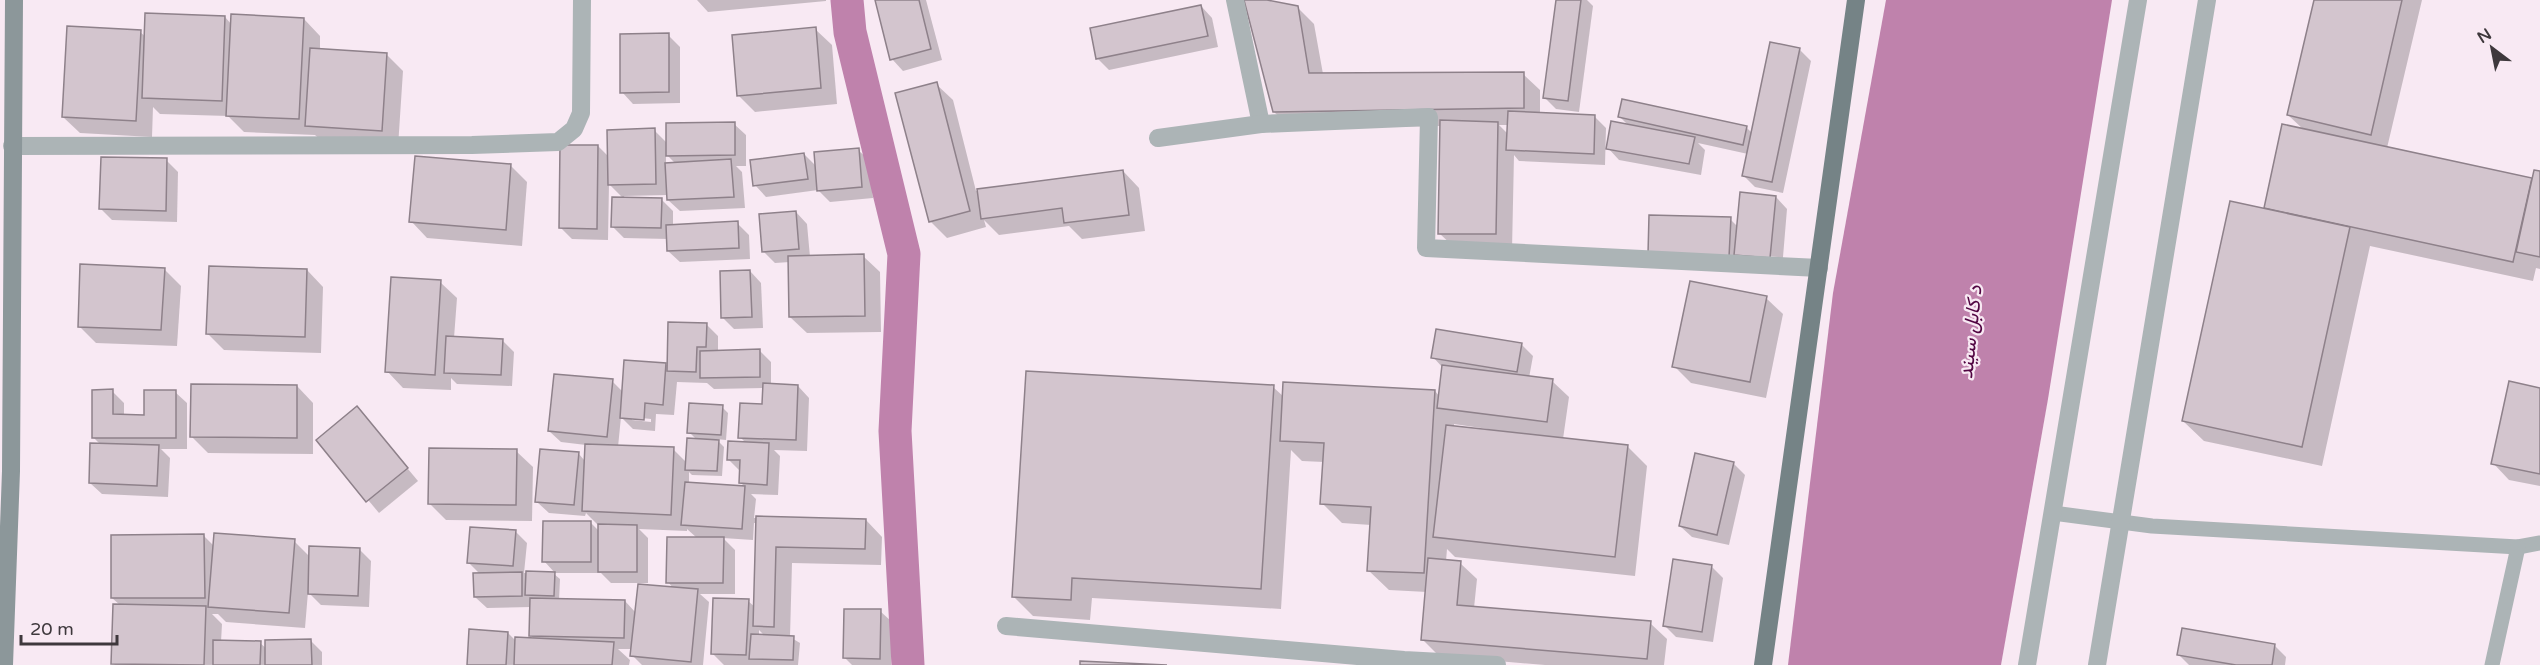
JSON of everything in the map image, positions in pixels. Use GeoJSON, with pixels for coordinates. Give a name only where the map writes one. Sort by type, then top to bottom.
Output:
{"type":"FeatureCollection","features":[{"type":"Feature","properties":{"kind":"main road"},"geometry":{"type":"LineString","coordinates":[[4,665],[11,471],[14,0]]}},
{"type":"Feature","properties":{"kind":"main road"},"geometry":{"type":"LineString","coordinates":[[1763,665],[1856,0]]}},
{"type":"Feature","properties":{"kind":"street"},"geometry":{"type":"LineString","coordinates":[[12,146],[461,145],[558,142],[574,129],[581,113],[582,0]]}},
{"type":"Feature","properties":{"kind":"street"},"geometry":{"type":"LineString","coordinates":[[1235,0],[1261,124]]}},
{"type":"Feature","properties":{"kind":"street"},"geometry":{"type":"LineString","coordinates":[[2027,665],[2138,0]]}},
{"type":"Feature","properties":{"kind":"street"},"geometry":{"type":"LineString","coordinates":[[2097,665],[2207,0]]}},
{"type":"Feature","properties":{"kind":"street"},"geometry":{"type":"LineString","coordinates":[[1158,138],[1261,124],[1429,117],[1426,248],[1820,268]]}},
{"type":"Feature","properties":{"kind":"street"},"geometry":{"type":"LineString","coordinates":[[1006,626],[1404,663],[1497,665]]}},
{"type":"Feature","properties":{"kind":"lane"},"geometry":{"type":"LineString","coordinates":[[2053,513],[2152,526],[2518,547],[2540,543]]}},
{"type":"Feature","properties":{"kind":"lane"},"geometry":{"type":"LineString","coordinates":[[2492,665],[2518,547]]}},
{"type":"Feature","properties":{"kind":"water","name":"د کابل سيند"},"geometry":{"type":"Polygon","coordinates":[[[1886,0],[2112,0],[2048,399],[2001,665],[1788,665],[1833,293],[1886,0]]]}},
{"type":"Feature","properties":{"kind":"building"},"geometry":{"type":"Polygon","coordinates":[[[875,0],[919,0],[931,49],[890,60],[875,0]]]}},
{"type":"Feature","properties":{"kind":"building"},"geometry":{"type":"Polygon","coordinates":[[[1244,0],[1267,0],[1298,6],[1309,73],[1524,72],[1524,108],[1273,112],[1244,0]]]}},
{"type":"Feature","properties":{"kind":"building"},"geometry":{"type":"Polygon","coordinates":[[[1556,0],[1581,0],[1568,101],[1543,98],[1556,0]]]}},
{"type":"Feature","properties":{"kind":"building"},"geometry":{"type":"Polygon","coordinates":[[[2314,0],[2402,0],[2371,135],[2287,115],[2314,0]]]}},
{"type":"Feature","properties":{"kind":"building"},"geometry":{"type":"Polygon","coordinates":[[[1201,5],[1208,36],[1096,59],[1090,28],[1201,5]]]}},
{"type":"Feature","properties":{"kind":"building"},"geometry":{"type":"Polygon","coordinates":[[[145,13],[225,16],[222,101],[142,98],[145,13]]]}},
{"type":"Feature","properties":{"kind":"building"},"geometry":{"type":"Polygon","coordinates":[[[231,14],[304,18],[299,119],[226,116],[231,14]]]}},
{"type":"Feature","properties":{"kind":"building"},"geometry":{"type":"Polygon","coordinates":[[[67,26],[141,30],[136,121],[62,117],[67,26]]]}},
{"type":"Feature","properties":{"kind":"building"},"geometry":{"type":"Polygon","coordinates":[[[816,27],[821,88],[737,96],[732,35],[816,27]]]}},
{"type":"Feature","properties":{"kind":"building"},"geometry":{"type":"Polygon","coordinates":[[[669,33],[669,92],[620,93],[620,34],[669,33]]]}},
{"type":"Feature","properties":{"kind":"building"},"geometry":{"type":"Polygon","coordinates":[[[1770,42],[1800,48],[1772,182],[1742,176],[1770,42]]]}},
{"type":"Feature","properties":{"kind":"building"},"geometry":{"type":"Polygon","coordinates":[[[310,48],[387,53],[382,131],[305,126],[310,48]]]}},
{"type":"Feature","properties":{"kind":"building"},"geometry":{"type":"Polygon","coordinates":[[[937,82],[970,211],[929,222],[895,93],[937,82]]]}},
{"type":"Feature","properties":{"kind":"building"},"geometry":{"type":"Polygon","coordinates":[[[1622,99],[1747,126],[1743,145],[1618,117],[1622,99]]]}},
{"type":"Feature","properties":{"kind":"building"},"geometry":{"type":"Polygon","coordinates":[[[1508,111],[1595,115],[1594,154],[1506,150],[1508,111]]]}},
{"type":"Feature","properties":{"kind":"building"},"geometry":{"type":"Polygon","coordinates":[[[1440,120],[1498,122],[1496,234],[1438,234],[1440,120]]]}},
{"type":"Feature","properties":{"kind":"building"},"geometry":{"type":"Polygon","coordinates":[[[1611,121],[1695,137],[1689,164],[1606,149],[1611,121]]]}},
{"type":"Feature","properties":{"kind":"building"},"geometry":{"type":"Polygon","coordinates":[[[735,122],[735,155],[666,156],[666,123],[735,122]]]}},
{"type":"Feature","properties":{"kind":"building"},"geometry":{"type":"Polygon","coordinates":[[[2282,124],[2532,178],[2513,262],[2264,208],[2282,124]]]}},
{"type":"Feature","properties":{"kind":"building"},"geometry":{"type":"Polygon","coordinates":[[[655,128],[656,184],[608,185],[607,130],[655,128]]]}},
{"type":"Feature","properties":{"kind":"building"},"geometry":{"type":"Polygon","coordinates":[[[560,145],[598,145],[597,229],[559,228],[560,145]]]}},
{"type":"Feature","properties":{"kind":"building"},"geometry":{"type":"Polygon","coordinates":[[[859,148],[862,187],[817,191],[814,152],[859,148]]]}},
{"type":"Feature","properties":{"kind":"building"},"geometry":{"type":"Polygon","coordinates":[[[804,153],[808,179],[753,186],[750,160],[804,153]]]}},
{"type":"Feature","properties":{"kind":"building"},"geometry":{"type":"Polygon","coordinates":[[[415,156],[511,164],[506,230],[409,222],[415,156]]]}},
{"type":"Feature","properties":{"kind":"building"},"geometry":{"type":"Polygon","coordinates":[[[101,157],[167,158],[166,211],[99,209],[101,157]]]}},
{"type":"Feature","properties":{"kind":"building"},"geometry":{"type":"Polygon","coordinates":[[[731,159],[734,197],[667,200],[665,163],[731,159]]]}},
{"type":"Feature","properties":{"kind":"building"},"geometry":{"type":"Polygon","coordinates":[[[1123,170],[1129,215],[1064,223],[1062,208],[981,219],[977,189],[1123,170]]]}},
{"type":"Feature","properties":{"kind":"building"},"geometry":{"type":"Polygon","coordinates":[[[2534,170],[2540,171],[2540,257],[2516,252],[2534,170]]]}},
{"type":"Feature","properties":{"kind":"building"},"geometry":{"type":"Polygon","coordinates":[[[1740,192],[1776,196],[1770,258],[1734,255],[1740,192]]]}},
{"type":"Feature","properties":{"kind":"building"},"geometry":{"type":"Polygon","coordinates":[[[612,197],[662,198],[661,228],[611,227],[612,197]]]}},
{"type":"Feature","properties":{"kind":"building"},"geometry":{"type":"Polygon","coordinates":[[[2230,201],[2350,227],[2302,447],[2182,421],[2230,201]]]}},
{"type":"Feature","properties":{"kind":"building"},"geometry":{"type":"Polygon","coordinates":[[[796,211],[799,249],[762,252],[759,214],[796,211]]]}},
{"type":"Feature","properties":{"kind":"building"},"geometry":{"type":"Polygon","coordinates":[[[1649,215],[1731,217],[1729,257],[1648,254],[1649,215]]]}},
{"type":"Feature","properties":{"kind":"building"},"geometry":{"type":"Polygon","coordinates":[[[738,221],[739,248],[667,251],[666,225],[738,221]]]}},
{"type":"Feature","properties":{"kind":"building"},"geometry":{"type":"Polygon","coordinates":[[[864,254],[865,316],[789,317],[788,256],[864,254]]]}},
{"type":"Feature","properties":{"kind":"building"},"geometry":{"type":"Polygon","coordinates":[[[80,264],[165,268],[161,330],[78,327],[80,264]]]}},
{"type":"Feature","properties":{"kind":"building"},"geometry":{"type":"Polygon","coordinates":[[[209,266],[307,269],[305,337],[206,334],[209,266]]]}},
{"type":"Feature","properties":{"kind":"building"},"geometry":{"type":"Polygon","coordinates":[[[750,270],[752,317],[721,318],[720,271],[750,270]]]}},
{"type":"Feature","properties":{"kind":"building"},"geometry":{"type":"Polygon","coordinates":[[[391,277],[441,280],[435,375],[385,372],[391,277]]]}},
{"type":"Feature","properties":{"kind":"building"},"geometry":{"type":"Polygon","coordinates":[[[1690,281],[1767,296],[1750,382],[1672,367],[1690,281]]]}},
{"type":"Feature","properties":{"kind":"building"},"geometry":{"type":"Polygon","coordinates":[[[668,322],[707,323],[706,347],[697,347],[696,372],[667,371],[668,322]]]}},
{"type":"Feature","properties":{"kind":"building"},"geometry":{"type":"Polygon","coordinates":[[[1436,329],[1522,343],[1517,372],[1431,358],[1436,329]]]}},
{"type":"Feature","properties":{"kind":"building"},"geometry":{"type":"Polygon","coordinates":[[[446,336],[503,339],[501,375],[444,373],[446,336]]]}},
{"type":"Feature","properties":{"kind":"building"},"geometry":{"type":"Polygon","coordinates":[[[760,349],[760,377],[700,378],[700,351],[760,349]]]}},
{"type":"Feature","properties":{"kind":"building"},"geometry":{"type":"Polygon","coordinates":[[[624,360],[666,363],[663,405],[645,403],[644,420],[620,418],[624,360]]]}},
{"type":"Feature","properties":{"kind":"building"},"geometry":{"type":"Polygon","coordinates":[[[1442,365],[1553,379],[1547,422],[1437,408],[1442,365]]]}},
{"type":"Feature","properties":{"kind":"building"},"geometry":{"type":"Polygon","coordinates":[[[1026,371],[1274,385],[1261,589],[1072,578],[1071,600],[1012,597],[1026,371]]]}},
{"type":"Feature","properties":{"kind":"building"},"geometry":{"type":"Polygon","coordinates":[[[554,374],[613,379],[607,437],[548,431],[554,374]]]}},
{"type":"Feature","properties":{"kind":"building"},"geometry":{"type":"Polygon","coordinates":[[[2509,381],[2540,388],[2540,474],[2491,464],[2509,381]]]}},
{"type":"Feature","properties":{"kind":"building"},"geometry":{"type":"Polygon","coordinates":[[[1283,382],[1435,390],[1424,573],[1367,571],[1371,507],[1320,504],[1324,443],[1280,441],[1283,382]]]}},
{"type":"Feature","properties":{"kind":"building"},"geometry":{"type":"Polygon","coordinates":[[[763,383],[798,385],[796,440],[738,438],[740,403],[762,404],[763,383]]]}},
{"type":"Feature","properties":{"kind":"building"},"geometry":{"type":"Polygon","coordinates":[[[191,384],[297,385],[297,438],[190,437],[191,384]]]}},
{"type":"Feature","properties":{"kind":"building"},"geometry":{"type":"Polygon","coordinates":[[[113,389],[113,414],[144,415],[144,390],[176,390],[176,438],[92,438],[92,390],[113,389]]]}},
{"type":"Feature","properties":{"kind":"building"},"geometry":{"type":"Polygon","coordinates":[[[689,403],[723,405],[721,435],[687,433],[689,403]]]}},
{"type":"Feature","properties":{"kind":"building"},"geometry":{"type":"Polygon","coordinates":[[[357,406],[408,468],[366,502],[316,440],[357,406]]]}},
{"type":"Feature","properties":{"kind":"building"},"geometry":{"type":"Polygon","coordinates":[[[1446,425],[1628,445],[1615,557],[1433,537],[1446,425]]]}},
{"type":"Feature","properties":{"kind":"building"},"geometry":{"type":"Polygon","coordinates":[[[687,438],[719,440],[717,471],[685,470],[687,438]]]}},
{"type":"Feature","properties":{"kind":"building"},"geometry":{"type":"Polygon","coordinates":[[[728,441],[769,443],[767,485],[739,483],[740,460],[727,460],[728,441]]]}},
{"type":"Feature","properties":{"kind":"building"},"geometry":{"type":"Polygon","coordinates":[[[90,443],[159,445],[157,486],[89,483],[90,443]]]}},
{"type":"Feature","properties":{"kind":"building"},"geometry":{"type":"Polygon","coordinates":[[[585,444],[674,447],[671,515],[582,511],[585,444]]]}},
{"type":"Feature","properties":{"kind":"building"},"geometry":{"type":"Polygon","coordinates":[[[429,448],[517,449],[516,505],[428,504],[429,448]]]}},
{"type":"Feature","properties":{"kind":"building"},"geometry":{"type":"Polygon","coordinates":[[[540,449],[579,452],[574,505],[535,502],[540,449]]]}},
{"type":"Feature","properties":{"kind":"building"},"geometry":{"type":"Polygon","coordinates":[[[1695,453],[1734,462],[1717,535],[1679,526],[1695,453]]]}},
{"type":"Feature","properties":{"kind":"building"},"geometry":{"type":"Polygon","coordinates":[[[685,482],[745,486],[742,529],[681,525],[685,482]]]}},
{"type":"Feature","properties":{"kind":"building"},"geometry":{"type":"Polygon","coordinates":[[[756,516],[866,519],[865,549],[776,547],[774,627],[753,626],[756,516]]]}},
{"type":"Feature","properties":{"kind":"building"},"geometry":{"type":"Polygon","coordinates":[[[543,521],[591,521],[591,562],[542,562],[543,521]]]}},
{"type":"Feature","properties":{"kind":"building"},"geometry":{"type":"Polygon","coordinates":[[[598,524],[637,525],[637,572],[598,572],[598,524]]]}},
{"type":"Feature","properties":{"kind":"building"},"geometry":{"type":"Polygon","coordinates":[[[470,527],[516,530],[513,566],[467,563],[470,527]]]}},
{"type":"Feature","properties":{"kind":"building"},"geometry":{"type":"Polygon","coordinates":[[[214,533],[295,539],[289,613],[208,607],[214,533]]]}},
{"type":"Feature","properties":{"kind":"building"},"geometry":{"type":"Polygon","coordinates":[[[204,534],[205,598],[111,598],[111,535],[204,534]]]}},
{"type":"Feature","properties":{"kind":"building"},"geometry":{"type":"Polygon","coordinates":[[[667,537],[724,537],[723,583],[666,583],[667,537]]]}},
{"type":"Feature","properties":{"kind":"building"},"geometry":{"type":"Polygon","coordinates":[[[309,546],[360,548],[358,596],[308,594],[309,546]]]}},
{"type":"Feature","properties":{"kind":"building"},"geometry":{"type":"Polygon","coordinates":[[[1428,558],[1461,561],[1457,605],[1651,621],[1647,659],[1421,640],[1428,558]]]}},
{"type":"Feature","properties":{"kind":"building"},"geometry":{"type":"Polygon","coordinates":[[[1673,559],[1712,565],[1702,632],[1663,626],[1673,559]]]}},
{"type":"Feature","properties":{"kind":"building"},"geometry":{"type":"Polygon","coordinates":[[[526,571],[555,572],[554,596],[525,595],[526,571]]]}},
{"type":"Feature","properties":{"kind":"building"},"geometry":{"type":"Polygon","coordinates":[[[522,572],[522,596],[474,597],[473,573],[522,572]]]}},
{"type":"Feature","properties":{"kind":"building"},"geometry":{"type":"Polygon","coordinates":[[[638,584],[698,589],[691,662],[630,656],[638,584]]]}},
{"type":"Feature","properties":{"kind":"building"},"geometry":{"type":"Polygon","coordinates":[[[530,598],[625,600],[624,638],[529,636],[530,598]]]}},
{"type":"Feature","properties":{"kind":"building"},"geometry":{"type":"Polygon","coordinates":[[[713,598],[749,599],[746,655],[711,654],[713,598]]]}},
{"type":"Feature","properties":{"kind":"building"},"geometry":{"type":"Polygon","coordinates":[[[113,604],[206,606],[204,665],[111,664],[113,604]]]}},
{"type":"Feature","properties":{"kind":"building"},"geometry":{"type":"Polygon","coordinates":[[[844,609],[881,609],[880,659],[843,658],[844,609]]]}},
{"type":"Feature","properties":{"kind":"building"},"geometry":{"type":"Polygon","coordinates":[[[2182,628],[2275,644],[2272,665],[2236,665],[2177,655],[2182,628]]]}},
{"type":"Feature","properties":{"kind":"building"},"geometry":{"type":"Polygon","coordinates":[[[469,629],[508,632],[506,665],[467,665],[469,629]]]}},
{"type":"Feature","properties":{"kind":"building"},"geometry":{"type":"Polygon","coordinates":[[[751,634],[794,636],[793,660],[749,659],[751,634]]]}},
{"type":"Feature","properties":{"kind":"building"},"geometry":{"type":"Polygon","coordinates":[[[515,637],[614,642],[612,665],[514,665],[515,637]]]}},
{"type":"Feature","properties":{"kind":"building"},"geometry":{"type":"Polygon","coordinates":[[[311,639],[312,665],[265,665],[265,640],[311,639]]]}},
{"type":"Feature","properties":{"kind":"building"},"geometry":{"type":"Polygon","coordinates":[[[213,640],[261,641],[260,665],[213,665],[213,640]]]}},
{"type":"Feature","properties":{"kind":"building"},"geometry":{"type":"Polygon","coordinates":[[[1080,661],[1167,665],[1080,665],[1080,661]]]}},
{"type":"Feature","properties":{"kind":"waterway"},"geometry":{"type":"LineString","coordinates":[[847,0],[850,32],[904,254],[895,431],[908,665]]}}]}
